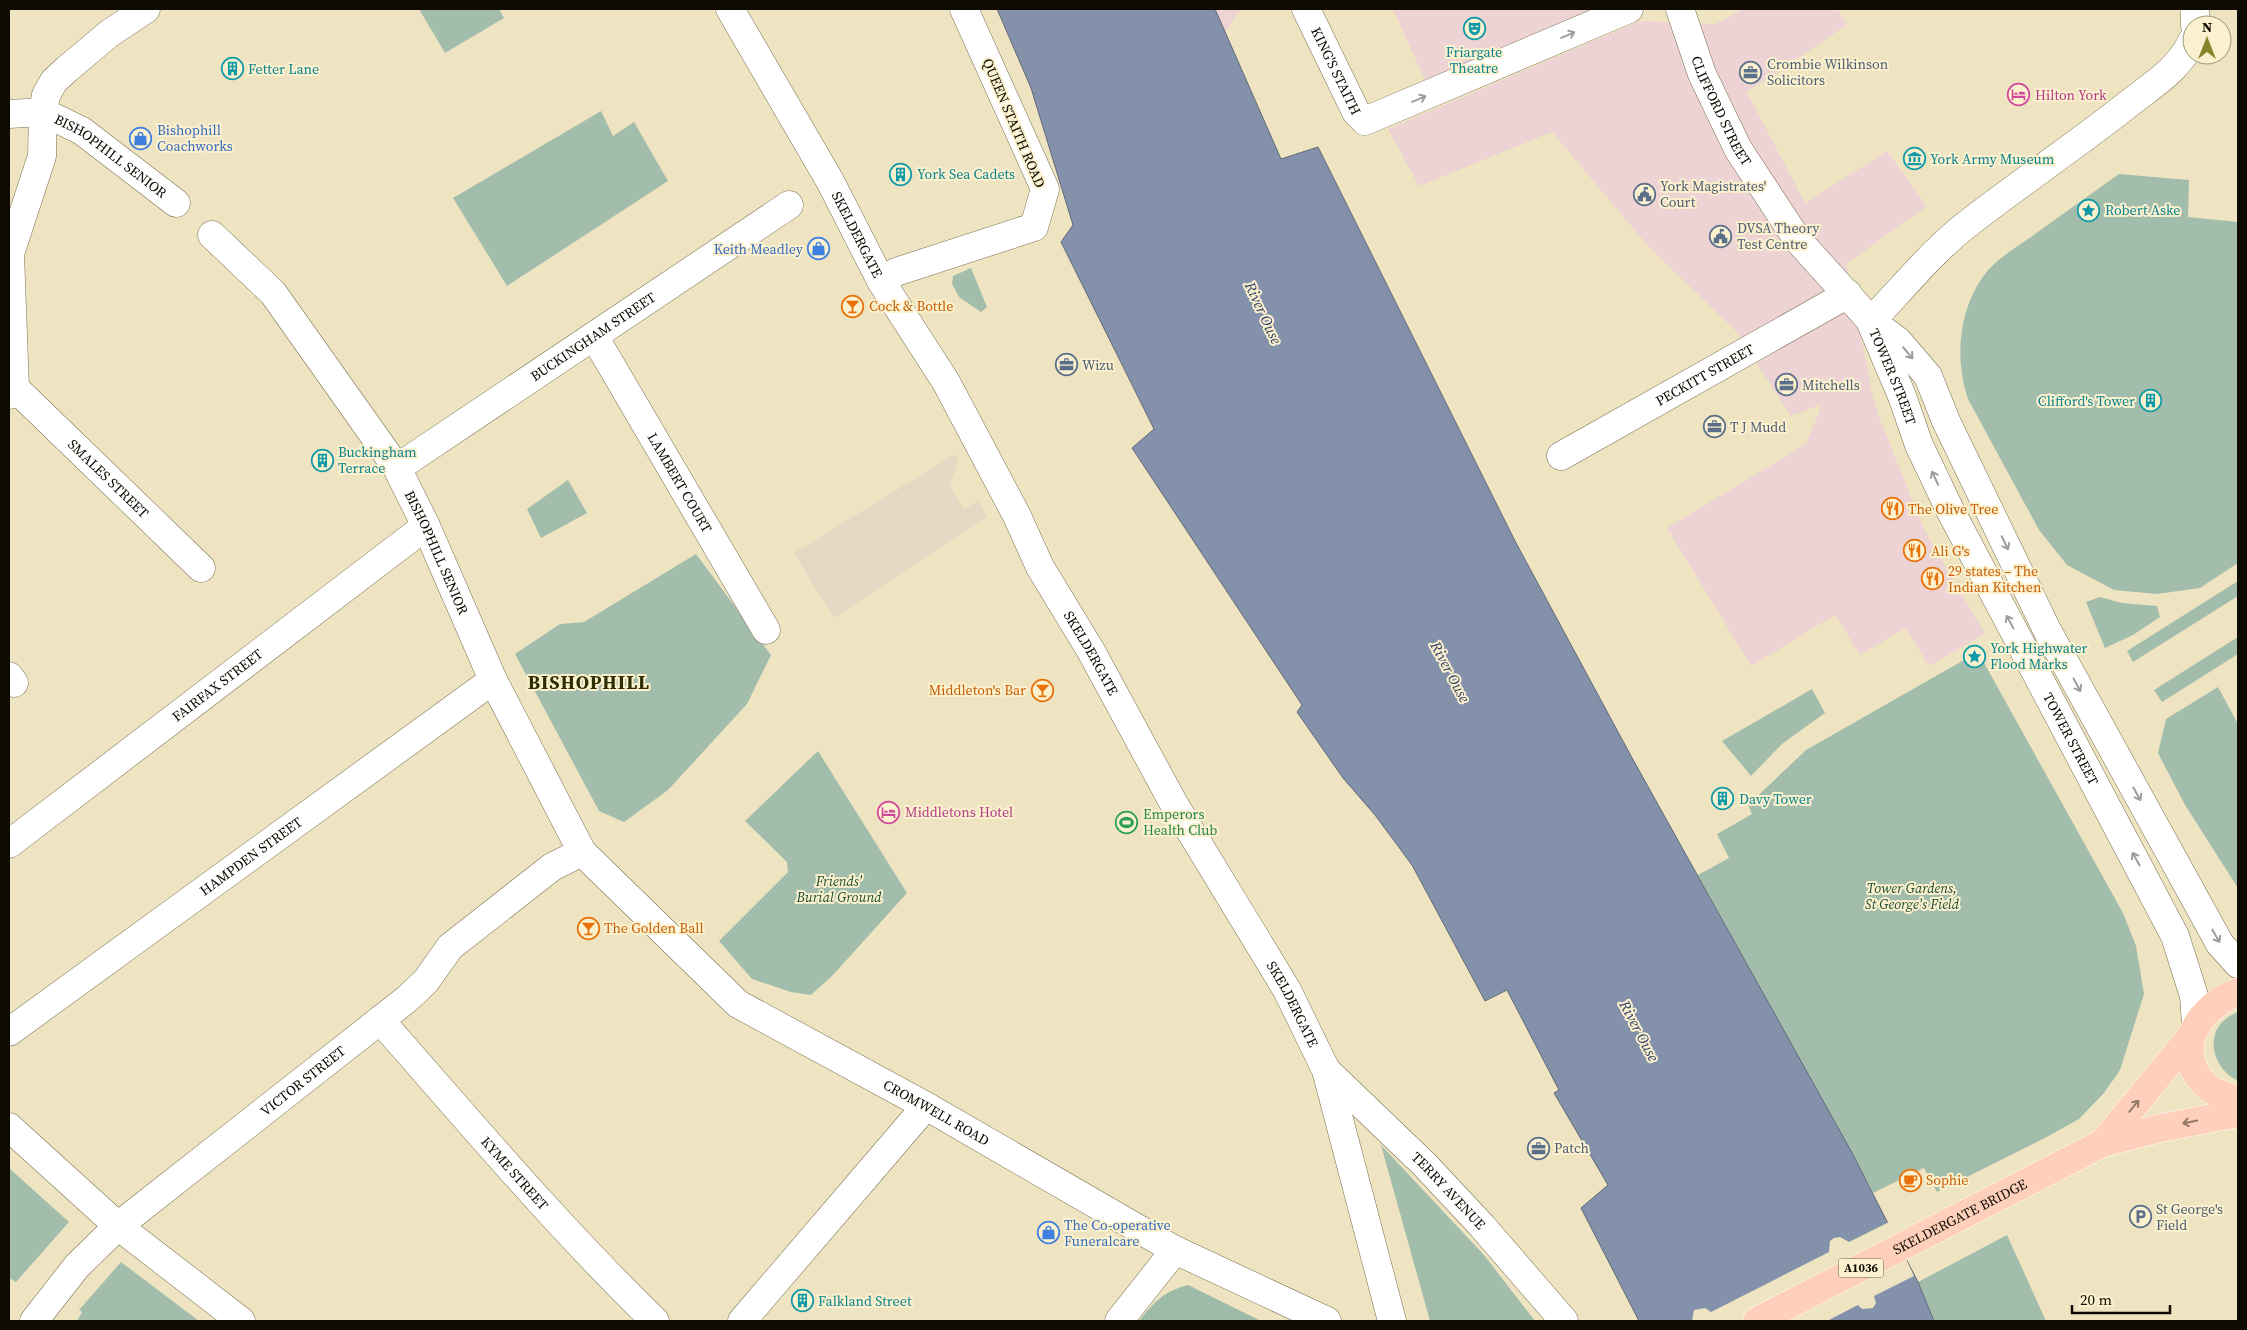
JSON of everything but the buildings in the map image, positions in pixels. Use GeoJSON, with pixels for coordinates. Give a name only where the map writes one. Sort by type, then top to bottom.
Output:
{"type":"FeatureCollection","features":[{"type":"Feature","properties":{"kind":"main road","name":"A1036"},"geometry":{"type":"LineString","coordinates":[[2103,1143],[2218,1001],[2238,992]]}},
{"type":"Feature","properties":{"kind":"main road"},"geometry":{"type":"LineString","coordinates":[[2194,1030],[2190,1059],[2195,1072],[2210,1088],[2238,1100]]}},
{"type":"Feature","properties":{"kind":"main road","name":"A1036"},"geometry":{"type":"LineString","coordinates":[[2103,1143],[2161,1128],[2238,1113]]}},
{"type":"Feature","properties":{"kind":"main road","name":"SKELDERGATE BRIDGE"},"geometry":{"type":"LineString","coordinates":[[1756,1321],[2103,1143]]}},
{"type":"Feature","properties":{"kind":"street"},"geometry":{"type":"LineString","coordinates":[[12,391],[10,254],[42,156],[44,104],[54,81],[110,33],[146,9]]}},
{"type":"Feature","properties":{"kind":"street","name":"SKELDERGATE"},"geometry":{"type":"LineString","coordinates":[[730,9],[830,181],[881,281],[946,382],[1017,516],[1040,567],[1091,651],[1174,804],[1287,990],[1326,1070],[1392,1321]]}},
{"type":"Feature","properties":{"kind":"street","name":"QUEEN STAITH ROAD"},"geometry":{"type":"LineString","coordinates":[[881,281],[896,272],[1034,227],[1045,190],[964,9]]}},
{"type":"Feature","properties":{"kind":"street","name":"KING'S STAITH"},"geometry":{"type":"LineString","coordinates":[[1306,9],[1356,112],[1365,121],[1629,9]]}},
{"type":"Feature","properties":{"kind":"street","name":"CLIFFORD STREET"},"geometry":{"type":"LineString","coordinates":[[1680,9],[1702,74],[1738,148],[1797,239],[1871,321]]}},
{"type":"Feature","properties":{"kind":"street","name":"TOWER STREET"},"geometry":{"type":"LineString","coordinates":[[1871,321],[1938,250],[1968,223],[2082,141],[2168,74],[2182,57]]}},
{"type":"Feature","properties":{"kind":"street"},"geometry":{"type":"LineString","coordinates":[[9,114],[44,104]]}},
{"type":"Feature","properties":{"kind":"street","name":"BISHOPHILL SENIOR"},"geometry":{"type":"LineString","coordinates":[[44,104],[176,202]]}},
{"type":"Feature","properties":{"kind":"street","name":"BUCKINGHAM STREET"},"geometry":{"type":"LineString","coordinates":[[397,468],[789,205]]}},
{"type":"Feature","properties":{"kind":"street","name":"BISHOPHILL SENIOR"},"geometry":{"type":"LineString","coordinates":[[212,235],[273,292],[397,468],[426,526],[493,680],[582,852]]}},
{"type":"Feature","properties":{"kind":"street","name":"PECKITT STREET"},"geometry":{"type":"LineString","coordinates":[[1560,456],[1848,294]]}},
{"type":"Feature","properties":{"kind":"street","name":"TOWER STREET"},"geometry":{"type":"LineString","coordinates":[[1871,321],[1898,341],[1928,376],[1950,429],[2048,630],[2220,944],[2238,964]]}},
{"type":"Feature","properties":{"kind":"street","name":"TOWER STREET"},"geometry":{"type":"LineString","coordinates":[[1871,321],[1902,396],[1919,445],[1950,510],[2174,936],[2194,996],[2194,1030]]}},
{"type":"Feature","properties":{"kind":"street","name":"LAMBERT COURT"},"geometry":{"type":"LineString","coordinates":[[594,336],[766,630]]}},
{"type":"Feature","properties":{"kind":"street","name":"SMALES STREET"},"geometry":{"type":"LineString","coordinates":[[12,391],[201,568]]}},
{"type":"Feature","properties":{"kind":"street","name":"FAIRFAX STREET"},"geometry":{"type":"LineString","coordinates":[[9,844],[426,526]]}},
{"type":"Feature","properties":{"kind":"street","name":"HAMPDEN STREET"},"geometry":{"type":"LineString","coordinates":[[9,1032],[493,680]]}},
{"type":"Feature","properties":{"kind":"street","name":"VICTOR STREET"},"geometry":{"type":"LineString","coordinates":[[34,1321],[77,1266],[118,1226],[380,1020],[426,981],[450,947],[552,867],[582,852]]}},
{"type":"Feature","properties":{"kind":"street","name":"CROMWELL ROAD"},"geometry":{"type":"LineString","coordinates":[[582,852],[738,1004],[926,1106],[1175,1250],[1326,1321]]}},
{"type":"Feature","properties":{"kind":"street","name":"KYME STREET"},"geometry":{"type":"LineString","coordinates":[[380,1020],[539,1202],[605,1272],[655,1321]]}},
{"type":"Feature","properties":{"kind":"street","name":"TERRY AVENUE"},"geometry":{"type":"LineString","coordinates":[[1326,1070],[1424,1164],[1482,1226],[1564,1321]]}},
{"type":"Feature","properties":{"kind":"street"},"geometry":{"type":"LineString","coordinates":[[742,1321],[926,1106]]}},
{"type":"Feature","properties":{"kind":"street"},"geometry":{"type":"LineString","coordinates":[[9,1127],[118,1226],[241,1321]]}},
{"type":"Feature","properties":{"kind":"street"},"geometry":{"type":"LineString","coordinates":[[1118,1321],[1175,1250]]}},
{"type":"Feature","properties":{"kind":"shaded area"},"geometry":{"type":"Polygon","coordinates":[[[1215,9],[1240,9],[1225,32],[1215,9]]]}},
{"type":"Feature","properties":{"kind":"shaded area"},"geometry":{"type":"Polygon","coordinates":[[[1393,9],[1597,9],[1428,87],[1393,9]]]}},
{"type":"Feature","properties":{"kind":"shaded area"},"geometry":{"type":"Polygon","coordinates":[[[1744,9],[1837,9],[1848,24],[1747,92],[1805,203],[1887,151],[1927,206],[1846,264],[1871,385],[1856,391],[1870,386],[1878,414],[1924,529],[1985,634],[1929,666],[1905,628],[1860,655],[1835,615],[1751,666],[1667,528],[1806,444],[1822,404],[1791,416],[1735,330],[1648,246],[1552,132],[1419,186],[1388,129],[1640,21],[1715,24],[1744,9]]]}},
{"type":"Feature","properties":{"kind":"shaded area"},"geometry":{"type":"Polygon","coordinates":[[[955,454],[958,460],[950,486],[964,509],[978,501],[987,517],[834,618],[794,553],[955,454]]]}},
{"type":"Feature","properties":{"kind":"green space"},"geometry":{"type":"Polygon","coordinates":[[[419,9],[499,9],[504,18],[445,53],[419,9]]]}},
{"type":"Feature","properties":{"kind":"green space"},"geometry":{"type":"Polygon","coordinates":[[[601,111],[613,136],[634,122],[668,181],[507,286],[453,198],[601,111]]]}},
{"type":"Feature","properties":{"kind":"green space"},"geometry":{"type":"Polygon","coordinates":[[[2119,174],[2189,180],[2188,217],[2238,222],[2238,563],[2200,588],[2157,594],[2114,590],[2067,565],[2039,530],[1968,399],[1961,369],[1961,337],[1964,321],[1974,292],[1987,271],[2006,254],[2119,174]]]}},
{"type":"Feature","properties":{"kind":"green space"},"geometry":{"type":"Polygon","coordinates":[[[971,268],[987,307],[981,312],[959,297],[952,284],[953,276],[971,268]]]}},
{"type":"Feature","properties":{"kind":"green space"},"geometry":{"type":"Polygon","coordinates":[[[568,480],[587,513],[541,538],[527,509],[568,480]]]}},
{"type":"Feature","properties":{"kind":"green space"},"geometry":{"type":"Polygon","coordinates":[[[696,554],[771,655],[747,704],[668,790],[624,822],[599,811],[515,654],[560,624],[584,622],[696,554]]]}},
{"type":"Feature","properties":{"kind":"green space"},"geometry":{"type":"Polygon","coordinates":[[[2238,581],[2238,596],[2133,662],[2127,651],[2238,581]]]}},
{"type":"Feature","properties":{"kind":"green space"},"geometry":{"type":"Polygon","coordinates":[[[2100,597],[2122,603],[2157,606],[2160,617],[2133,635],[2105,648],[2086,602],[2100,597]]]}},
{"type":"Feature","properties":{"kind":"green space"},"geometry":{"type":"Polygon","coordinates":[[[2238,637],[2238,654],[2162,702],[2154,690],[2238,637]]]}},
{"type":"Feature","properties":{"kind":"green space","name":"Tower Gardens, St George's Field"},"geometry":{"type":"Polygon","coordinates":[[[1978,652],[2123,913],[2136,946],[2144,994],[2120,1070],[2104,1093],[2079,1119],[1937,1192],[1924,1168],[1873,1193],[1698,875],[1729,858],[1717,834],[1752,814],[1748,805],[1806,750],[1978,652]]]}},
{"type":"Feature","properties":{"kind":"green space"},"geometry":{"type":"Polygon","coordinates":[[[2218,687],[2238,724],[2238,888],[2185,805],[2158,753],[2166,719],[2218,687]]]}},
{"type":"Feature","properties":{"kind":"green space"},"geometry":{"type":"Polygon","coordinates":[[[1812,689],[1825,713],[1782,744],[1751,776],[1722,741],[1812,689]]]}},
{"type":"Feature","properties":{"kind":"green space","name":"Friends' Burial Ground"},"geometry":{"type":"Polygon","coordinates":[[[818,751],[907,893],[833,975],[811,995],[791,992],[752,979],[719,941],[788,872],[787,862],[745,821],[818,751]]]}},
{"type":"Feature","properties":{"kind":"green space"},"geometry":{"type":"Polygon","coordinates":[[[2238,1012],[2238,1081],[2220,1066],[2214,1046],[2219,1026],[2227,1018],[2238,1012]]]}},
{"type":"Feature","properties":{"kind":"green space"},"geometry":{"type":"Polygon","coordinates":[[[1381,1145],[1484,1255],[1535,1321],[1430,1321],[1381,1145]]]}},
{"type":"Feature","properties":{"kind":"green space"},"geometry":{"type":"Polygon","coordinates":[[[9,1168],[69,1222],[16,1282],[9,1278],[9,1168]]]}},
{"type":"Feature","properties":{"kind":"green space"},"geometry":{"type":"Polygon","coordinates":[[[2007,1235],[2046,1321],[1934,1321],[1918,1282],[2007,1235]]]}},
{"type":"Feature","properties":{"kind":"green space"},"geometry":{"type":"Polygon","coordinates":[[[121,1262],[199,1321],[77,1321],[82,1312],[79,1310],[121,1262]]]}},
{"type":"Feature","properties":{"kind":"green space"},"geometry":{"type":"Polygon","coordinates":[[[1188,1285],[1261,1321],[1139,1321],[1160,1298],[1172,1290],[1188,1285]]]}},
{"type":"Feature","properties":{"kind":"water","name":"River Ouse"},"geometry":{"type":"Polygon","coordinates":[[[997,9],[1215,9],[1281,159],[1318,147],[1515,541],[1631,756],[1851,1151],[1918,1282],[1934,1321],[1639,1321],[1581,1208],[1608,1185],[1554,1093],[1559,1090],[1507,990],[1485,1001],[1412,865],[1375,815],[1343,778],[1297,712],[1302,705],[1132,448],[1154,429],[1061,242],[1073,225],[1031,88],[997,9]]]}},
{"type":"Feature","properties":{"kind":"pier"},"geometry":{"type":"Polygon","coordinates":[[[1889,1222],[1914,1276],[1874,1296],[1876,1303],[1873,1308],[1862,1309],[1858,1305],[1827,1321],[1692,1321],[1694,1310],[1705,1308],[1711,1312],[1829,1252],[1830,1241],[1834,1238],[1840,1237],[1849,1242],[1889,1222]]]}},
{"type":"Feature","properties":{"kind":"place","name":"Friargate Theatre"},"geometry":{"type":"Point","coordinates":[1474,29]}},
{"type":"Feature","properties":{"kind":"place","name":"Fetter Lane"},"geometry":{"type":"Point","coordinates":[232,69]}},
{"type":"Feature","properties":{"kind":"place","name":"Crombie Wilkinson Solicitors"},"geometry":{"type":"Point","coordinates":[1751,72]}},
{"type":"Feature","properties":{"kind":"place","name":"Hilton York"},"geometry":{"type":"Point","coordinates":[2019,95]}},
{"type":"Feature","properties":{"kind":"place","name":"Bishophill Coachworks"},"geometry":{"type":"Point","coordinates":[141,138]}},
{"type":"Feature","properties":{"kind":"place","name":"York Army Museum"},"geometry":{"type":"Point","coordinates":[1914,159]}},
{"type":"Feature","properties":{"kind":"place","name":"York Sea Cadets"},"geometry":{"type":"Point","coordinates":[901,174]}},
{"type":"Feature","properties":{"kind":"place","name":"York Magistrates' Court"},"geometry":{"type":"Point","coordinates":[1644,194]}},
{"type":"Feature","properties":{"kind":"place","name":"Robert Aske"},"geometry":{"type":"Point","coordinates":[2089,210]}},
{"type":"Feature","properties":{"kind":"place","name":"DVSA Theory Test Centre"},"geometry":{"type":"Point","coordinates":[1721,236]}},
{"type":"Feature","properties":{"kind":"place","name":"Keith Meadley"},"geometry":{"type":"Point","coordinates":[819,249]}},
{"type":"Feature","properties":{"kind":"place","name":"Cock & Bottle"},"geometry":{"type":"Point","coordinates":[853,306]}},
{"type":"Feature","properties":{"kind":"place","name":"Wizu"},"geometry":{"type":"Point","coordinates":[1066,365]}},
{"type":"Feature","properties":{"kind":"place","name":"Mitchells"},"geometry":{"type":"Point","coordinates":[1786,385]}},
{"type":"Feature","properties":{"kind":"place","name":"Clifford's Tower"},"geometry":{"type":"Point","coordinates":[2151,401]}},
{"type":"Feature","properties":{"kind":"place","name":"T J Mudd"},"geometry":{"type":"Point","coordinates":[1714,427]}},
{"type":"Feature","properties":{"kind":"place","name":"Buckingham Terrace"},"geometry":{"type":"Point","coordinates":[322,460]}},
{"type":"Feature","properties":{"kind":"place","name":"The Olive Tree"},"geometry":{"type":"Point","coordinates":[1892,509]}},
{"type":"Feature","properties":{"kind":"place","name":"Ali G's"},"geometry":{"type":"Point","coordinates":[1915,551]}},
{"type":"Feature","properties":{"kind":"place","name":"29 states – The Indian Kitchen"},"geometry":{"type":"Point","coordinates":[1932,579]}},
{"type":"Feature","properties":{"kind":"place","name":"York Highwater Flood Marks"},"geometry":{"type":"Point","coordinates":[1974,656]}},
{"type":"Feature","properties":{"kind":"place","name":"Middleton's Bar"},"geometry":{"type":"Point","coordinates":[1042,690]}},
{"type":"Feature","properties":{"kind":"place","name":"Davy Tower"},"geometry":{"type":"Point","coordinates":[1723,799]}},
{"type":"Feature","properties":{"kind":"place","name":"Middletons Hotel"},"geometry":{"type":"Point","coordinates":[889,812]}},
{"type":"Feature","properties":{"kind":"place","name":"Emperors Health Club"},"geometry":{"type":"Point","coordinates":[1127,822]}},
{"type":"Feature","properties":{"kind":"place","name":"The Golden Ball"},"geometry":{"type":"Point","coordinates":[588,928]}},
{"type":"Feature","properties":{"kind":"place","name":"Patch"},"geometry":{"type":"Point","coordinates":[1538,1148]}},
{"type":"Feature","properties":{"kind":"place","name":"Sophie"},"geometry":{"type":"Point","coordinates":[1910,1180]}},
{"type":"Feature","properties":{"kind":"place","name":"St George's Field"},"geometry":{"type":"Point","coordinates":[2140,1217]}},
{"type":"Feature","properties":{"kind":"place","name":"The Co-operative Funeralcare"},"geometry":{"type":"Point","coordinates":[1048,1233]}},
{"type":"Feature","properties":{"kind":"place","name":"Falkland Street"},"geometry":{"type":"Point","coordinates":[802,1301]}},
{"type":"Feature","properties":{"kind":"district","name":"BISHOPHILL"},"geometry":{"type":"Point","coordinates":[589,682]}}]}
